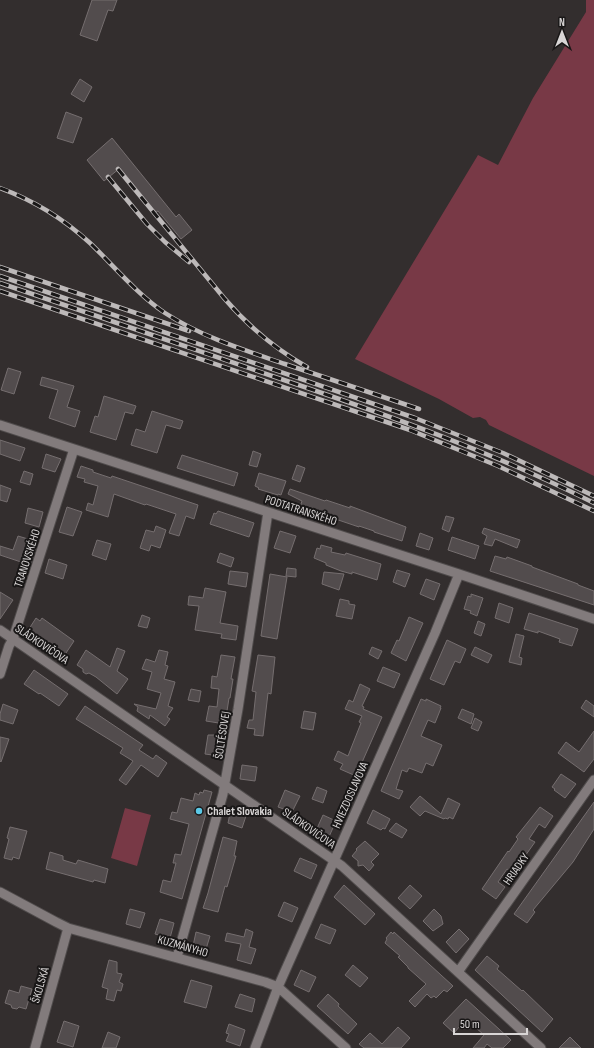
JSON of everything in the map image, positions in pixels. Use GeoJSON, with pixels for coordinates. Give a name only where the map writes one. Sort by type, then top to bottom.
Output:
{"type":"FeatureCollection","features":[{"type":"Feature","properties":{"kind":"street","name":"PODTATRANSKÉHO"},"geometry":{"type":"LineString","coordinates":[[0,425],[594,619]]}},
{"type":"Feature","properties":{"kind":"street","name":"TRANOVSKÉHO"},"geometry":{"type":"LineString","coordinates":[[0,674],[13,639],[74,449]]}},
{"type":"Feature","properties":{"kind":"street","name":"ŠOLTÉSOVEJ"},"geometry":{"type":"LineString","coordinates":[[178,957],[226,784],[268,512]]}},
{"type":"Feature","properties":{"kind":"street","name":"HVIEZDOSLAVOVA"},"geometry":{"type":"LineString","coordinates":[[255,1048],[278,987],[435,633],[459,574]]}},
{"type":"Feature","properties":{"kind":"street","name":"SLÁDKOVIČOVA"},"geometry":{"type":"LineString","coordinates":[[0,630],[226,784],[342,866],[540,1048]]}},
{"type":"Feature","properties":{"kind":"street","name":"HRIADKY"},"geometry":{"type":"LineString","coordinates":[[458,972],[594,780]]}},
{"type":"Feature","properties":{"kind":"street","name":"KUZMÁNYHO"},"geometry":{"type":"LineString","coordinates":[[0,892],[68,928],[178,957],[278,987],[346,1048]]}},
{"type":"Feature","properties":{"kind":"street","name":"ŠKOLSKÁ"},"geometry":{"type":"LineString","coordinates":[[35,1048],[68,928]]}},
{"type":"Feature","properties":{"kind":"shaded area"},"geometry":{"type":"Polygon","coordinates":[[[586,0],[594,0],[594,476],[489,425],[486,420],[480,417],[473,418],[439,399],[355,359],[478,155],[498,165],[533,98],[586,12],[586,0]]]}},
{"type":"Feature","properties":{"kind":"shaded area"},"geometry":{"type":"Polygon","coordinates":[[[125,808],[151,815],[137,866],[111,858],[125,808]]]}},
{"type":"Feature","properties":{"kind":"building"},"geometry":{"type":"Polygon","coordinates":[[[92,0],[117,0],[113,11],[108,10],[97,41],[80,35],[92,0]]]}},
{"type":"Feature","properties":{"kind":"building"},"geometry":{"type":"Polygon","coordinates":[[[80,79],[92,87],[84,102],[71,94],[80,79]]]}},
{"type":"Feature","properties":{"kind":"building"},"geometry":{"type":"Polygon","coordinates":[[[66,112],[82,118],[73,143],[57,138],[66,112]]]}},
{"type":"Feature","properties":{"kind":"building"},"geometry":{"type":"Polygon","coordinates":[[[112,138],[176,217],[179,214],[192,230],[181,239],[158,211],[156,212],[120,168],[104,181],[87,160],[112,138]]]}},
{"type":"Feature","properties":{"kind":"building"},"geometry":{"type":"Polygon","coordinates":[[[8,368],[21,372],[14,394],[1,390],[8,368]]]}},
{"type":"Feature","properties":{"kind":"building"},"geometry":{"type":"Polygon","coordinates":[[[42,377],[74,386],[67,407],[80,411],[75,427],[49,418],[58,390],[40,385],[42,377]]]}},
{"type":"Feature","properties":{"kind":"building"},"geometry":{"type":"Polygon","coordinates":[[[104,396],[136,406],[133,414],[125,412],[116,440],[90,432],[95,416],[98,417],[104,396]]]}},
{"type":"Feature","properties":{"kind":"building"},"geometry":{"type":"Polygon","coordinates":[[[152,411],[183,421],[180,429],[166,425],[157,453],[131,445],[136,429],[145,432],[152,411]]]}},
{"type":"Feature","properties":{"kind":"building"},"geometry":{"type":"Polygon","coordinates":[[[0,440],[25,448],[20,461],[0,454],[0,440]]]}},
{"type":"Feature","properties":{"kind":"building"},"geometry":{"type":"Polygon","coordinates":[[[253,451],[261,454],[257,467],[249,465],[253,451]]]}},
{"type":"Feature","properties":{"kind":"building"},"geometry":{"type":"Polygon","coordinates":[[[46,454],[61,459],[55,472],[42,468],[46,454]]]}},
{"type":"Feature","properties":{"kind":"building"},"geometry":{"type":"Polygon","coordinates":[[[182,455],[238,473],[234,486],[177,468],[182,455]]]}},
{"type":"Feature","properties":{"kind":"building"},"geometry":{"type":"Polygon","coordinates":[[[297,465],[305,468],[300,482],[292,479],[297,465]]]}},
{"type":"Feature","properties":{"kind":"building"},"geometry":{"type":"Polygon","coordinates":[[[81,466],[111,478],[112,476],[198,505],[194,519],[186,516],[179,536],[169,533],[176,514],[114,494],[108,517],[86,510],[88,503],[93,505],[98,486],[84,482],[85,479],[77,477],[81,466]]]}},
{"type":"Feature","properties":{"kind":"building"},"geometry":{"type":"Polygon","coordinates":[[[24,471],[33,474],[30,485],[20,482],[24,471]]]}},
{"type":"Feature","properties":{"kind":"building"},"geometry":{"type":"Polygon","coordinates":[[[259,473],[286,481],[281,495],[258,489],[259,488],[255,486],[259,473]]]}},
{"type":"Feature","properties":{"kind":"building"},"geometry":{"type":"Polygon","coordinates":[[[0,485],[11,489],[7,502],[0,500],[0,485]]]}},
{"type":"Feature","properties":{"kind":"building"},"geometry":{"type":"Polygon","coordinates":[[[290,489],[325,501],[326,500],[350,508],[350,506],[406,527],[402,541],[300,507],[302,501],[288,494],[290,489]]]}},
{"type":"Feature","properties":{"kind":"building"},"geometry":{"type":"Polygon","coordinates":[[[67,507],[82,512],[73,536],[59,532],[67,507]]]}},
{"type":"Feature","properties":{"kind":"building"},"geometry":{"type":"Polygon","coordinates":[[[28,508],[43,512],[39,527],[25,523],[28,508]]]}},
{"type":"Feature","properties":{"kind":"building"},"geometry":{"type":"Polygon","coordinates":[[[218,511],[254,523],[249,537],[210,524],[214,513],[216,514],[218,511]]]}},
{"type":"Feature","properties":{"kind":"building"},"geometry":{"type":"Polygon","coordinates":[[[446,516],[454,518],[449,532],[442,529],[446,516]]]}},
{"type":"Feature","properties":{"kind":"building"},"geometry":{"type":"Polygon","coordinates":[[[156,526],[166,530],[160,548],[151,545],[149,551],[140,548],[146,530],[154,532],[156,526]]]}},
{"type":"Feature","properties":{"kind":"building"},"geometry":{"type":"Polygon","coordinates":[[[484,528],[520,540],[517,548],[495,539],[492,546],[484,544],[487,536],[482,533],[484,528]]]}},
{"type":"Feature","properties":{"kind":"building"},"geometry":{"type":"Polygon","coordinates":[[[280,531],[296,536],[290,553],[274,548],[280,531]]]}},
{"type":"Feature","properties":{"kind":"building"},"geometry":{"type":"Polygon","coordinates":[[[420,533],[433,538],[429,550],[416,546],[420,533]]]}},
{"type":"Feature","properties":{"kind":"building"},"geometry":{"type":"Polygon","coordinates":[[[18,536],[38,542],[30,565],[0,555],[0,546],[13,550],[18,536]]]}},
{"type":"Feature","properties":{"kind":"building"},"geometry":{"type":"Polygon","coordinates":[[[452,537],[479,546],[475,559],[448,550],[452,537]]]}},
{"type":"Feature","properties":{"kind":"building"},"geometry":{"type":"Polygon","coordinates":[[[97,540],[111,544],[106,560],[92,555],[97,540]]]}},
{"type":"Feature","properties":{"kind":"building"},"geometry":{"type":"Polygon","coordinates":[[[321,545],[332,548],[331,552],[345,555],[346,553],[381,564],[377,580],[352,572],[352,574],[341,571],[314,558],[317,548],[320,549],[321,545]]]}},
{"type":"Feature","properties":{"kind":"building"},"geometry":{"type":"Polygon","coordinates":[[[220,553],[234,558],[231,567],[217,562],[220,553]]]}},
{"type":"Feature","properties":{"kind":"building"},"geometry":{"type":"Polygon","coordinates":[[[495,556],[506,559],[507,557],[594,591],[594,605],[490,571],[495,556]]]}},
{"type":"Feature","properties":{"kind":"building"},"geometry":{"type":"Polygon","coordinates":[[[49,559],[67,565],[63,579],[45,573],[49,559]]]}},
{"type":"Feature","properties":{"kind":"building"},"geometry":{"type":"Polygon","coordinates":[[[287,568],[296,569],[296,577],[286,576],[287,568]]]}},
{"type":"Feature","properties":{"kind":"building"},"geometry":{"type":"Polygon","coordinates":[[[397,570],[410,574],[405,587],[393,582],[397,570]]]}},
{"type":"Feature","properties":{"kind":"building"},"geometry":{"type":"Polygon","coordinates":[[[230,571],[248,573],[246,587],[228,584],[230,571]]]}},
{"type":"Feature","properties":{"kind":"building"},"geometry":{"type":"Polygon","coordinates":[[[324,572],[344,574],[339,590],[322,584],[324,572]]]}},
{"type":"Feature","properties":{"kind":"building"},"geometry":{"type":"Polygon","coordinates":[[[270,574],[287,577],[277,639],[261,636],[270,574]]]}},
{"type":"Feature","properties":{"kind":"building"},"geometry":{"type":"Polygon","coordinates":[[[426,579],[440,584],[434,600],[420,594],[426,579]]]}},
{"type":"Feature","properties":{"kind":"building"},"geometry":{"type":"Polygon","coordinates":[[[205,588],[226,592],[220,623],[238,626],[236,640],[221,638],[222,634],[195,630],[199,606],[188,605],[189,596],[203,598],[205,588]]]}},
{"type":"Feature","properties":{"kind":"building"},"geometry":{"type":"Polygon","coordinates":[[[0,592],[13,600],[0,619],[0,592]]]}},
{"type":"Feature","properties":{"kind":"building"},"geometry":{"type":"Polygon","coordinates":[[[471,594],[483,598],[477,616],[470,613],[471,611],[464,609],[468,596],[471,597],[471,594]]]}},
{"type":"Feature","properties":{"kind":"building"},"geometry":{"type":"Polygon","coordinates":[[[340,599],[349,601],[349,604],[355,605],[352,619],[336,616],[340,599]]]}},
{"type":"Feature","properties":{"kind":"building"},"geometry":{"type":"Polygon","coordinates":[[[499,603],[513,608],[509,623],[495,618],[499,603]]]}},
{"type":"Feature","properties":{"kind":"building"},"geometry":{"type":"Polygon","coordinates":[[[529,613],[578,629],[572,646],[559,642],[560,639],[538,631],[538,633],[524,629],[529,613]]]}},
{"type":"Feature","properties":{"kind":"building"},"geometry":{"type":"Polygon","coordinates":[[[142,615],[150,618],[147,628],[138,626],[142,615]]]}},
{"type":"Feature","properties":{"kind":"building"},"geometry":{"type":"Polygon","coordinates":[[[409,617],[423,623],[406,661],[391,653],[397,640],[399,641],[409,617]]]}},
{"type":"Feature","properties":{"kind":"building"},"geometry":{"type":"Polygon","coordinates":[[[36,618],[40,621],[42,618],[74,641],[64,656],[37,638],[34,638],[27,632],[36,618]]]}},
{"type":"Feature","properties":{"kind":"building"},"geometry":{"type":"Polygon","coordinates":[[[478,621],[485,624],[481,636],[474,633],[478,621]]]}},
{"type":"Feature","properties":{"kind":"building"},"geometry":{"type":"Polygon","coordinates":[[[516,634],[524,636],[519,657],[522,658],[521,665],[509,662],[516,634]]]}},
{"type":"Feature","properties":{"kind":"building"},"geometry":{"type":"Polygon","coordinates":[[[447,640],[466,649],[460,663],[455,661],[444,685],[430,679],[447,640]]]}},
{"type":"Feature","properties":{"kind":"building"},"geometry":{"type":"Polygon","coordinates":[[[372,647],[382,651],[378,659],[369,654],[372,647]]]}},
{"type":"Feature","properties":{"kind":"building"},"geometry":{"type":"Polygon","coordinates":[[[475,647],[492,655],[488,663],[471,655],[475,647]]]}},
{"type":"Feature","properties":{"kind":"building"},"geometry":{"type":"Polygon","coordinates":[[[117,648],[125,651],[117,671],[128,679],[117,694],[96,677],[89,673],[86,674],[83,672],[83,669],[77,665],[86,650],[110,667],[117,648]]]}},
{"type":"Feature","properties":{"kind":"building"},"geometry":{"type":"Polygon","coordinates":[[[159,650],[168,652],[165,665],[168,666],[164,679],[175,682],[168,706],[173,708],[167,717],[170,719],[165,726],[150,715],[149,719],[137,711],[138,707],[134,704],[156,709],[161,693],[147,689],[152,672],[142,669],[146,659],[155,662],[159,650]]]}},
{"type":"Feature","properties":{"kind":"building"},"geometry":{"type":"Polygon","coordinates":[[[221,655],[235,657],[231,679],[233,679],[225,724],[206,721],[209,706],[217,707],[219,689],[211,688],[212,676],[217,677],[221,655]]]}},
{"type":"Feature","properties":{"kind":"building"},"geometry":{"type":"Polygon","coordinates":[[[258,655],[275,657],[271,694],[268,693],[263,736],[254,735],[255,729],[247,728],[249,720],[253,720],[256,692],[252,691],[258,655]]]}},
{"type":"Feature","properties":{"kind":"building"},"geometry":{"type":"Polygon","coordinates":[[[383,667],[400,674],[394,688],[377,681],[383,667]]]}},
{"type":"Feature","properties":{"kind":"building"},"geometry":{"type":"Polygon","coordinates":[[[34,670],[68,694],[59,706],[24,684],[34,670]]]}},
{"type":"Feature","properties":{"kind":"building"},"geometry":{"type":"Polygon","coordinates":[[[360,684],[370,689],[362,706],[364,707],[363,709],[382,717],[356,776],[340,769],[343,764],[334,760],[338,751],[348,756],[361,723],[359,722],[362,716],[345,709],[349,700],[353,702],[360,684]]]}},
{"type":"Feature","properties":{"kind":"building"},"geometry":{"type":"Polygon","coordinates":[[[191,689],[201,691],[199,702],[188,700],[191,689]]]}},
{"type":"Feature","properties":{"kind":"building"},"geometry":{"type":"Polygon","coordinates":[[[421,699],[426,701],[426,699],[441,706],[441,708],[435,723],[428,720],[421,736],[442,745],[433,766],[426,763],[422,773],[409,768],[407,772],[402,770],[396,789],[403,791],[399,799],[381,791],[421,699]]]}},
{"type":"Feature","properties":{"kind":"building"},"geometry":{"type":"Polygon","coordinates":[[[586,700],[594,706],[594,717],[581,708],[586,700]]]}},
{"type":"Feature","properties":{"kind":"building"},"geometry":{"type":"Polygon","coordinates":[[[3,704],[18,710],[13,724],[0,720],[3,704]]]}},
{"type":"Feature","properties":{"kind":"building"},"geometry":{"type":"Polygon","coordinates":[[[85,706],[143,745],[139,750],[153,759],[156,755],[167,763],[158,777],[141,765],[126,785],[119,780],[133,761],[120,753],[123,748],[76,719],[85,706]]]}},
{"type":"Feature","properties":{"kind":"building"},"geometry":{"type":"Polygon","coordinates":[[[462,709],[474,714],[471,724],[458,718],[462,709]]]}},
{"type":"Feature","properties":{"kind":"building"},"geometry":{"type":"Polygon","coordinates":[[[304,711],[316,713],[313,730],[301,728],[304,711]]]}},
{"type":"Feature","properties":{"kind":"building"},"geometry":{"type":"Polygon","coordinates":[[[475,718],[482,722],[478,731],[471,728],[475,718]]]}},
{"type":"Feature","properties":{"kind":"building"},"geometry":{"type":"Polygon","coordinates":[[[594,731],[594,759],[584,772],[558,753],[566,742],[579,752],[594,731]]]}},
{"type":"Feature","properties":{"kind":"building"},"geometry":{"type":"Polygon","coordinates":[[[208,735],[223,735],[220,756],[205,754],[208,735]]]}},
{"type":"Feature","properties":{"kind":"building"},"geometry":{"type":"Polygon","coordinates":[[[0,737],[9,739],[1,762],[0,761],[0,737]]]}},
{"type":"Feature","properties":{"kind":"building"},"geometry":{"type":"Polygon","coordinates":[[[242,765],[257,767],[255,781],[240,779],[242,765]]]}},
{"type":"Feature","properties":{"kind":"building"},"geometry":{"type":"Polygon","coordinates":[[[561,774],[576,784],[565,798],[552,787],[561,774]]]}},
{"type":"Feature","properties":{"kind":"building"},"geometry":{"type":"Polygon","coordinates":[[[317,787],[327,791],[323,803],[312,799],[317,787]]]}},
{"type":"Feature","properties":{"kind":"building"},"geometry":{"type":"Polygon","coordinates":[[[204,790],[212,792],[182,899],[160,892],[163,880],[171,882],[176,863],[173,863],[175,854],[181,855],[189,824],[170,819],[172,812],[177,813],[181,798],[193,801],[195,793],[199,795],[200,792],[203,793],[204,790]]]}},
{"type":"Feature","properties":{"kind":"building"},"geometry":{"type":"Polygon","coordinates":[[[285,790],[300,796],[292,812],[278,807],[285,790]]]}},
{"type":"Feature","properties":{"kind":"building"},"geometry":{"type":"Polygon","coordinates":[[[420,796],[441,814],[448,798],[460,804],[453,819],[449,817],[448,819],[444,819],[425,811],[420,816],[410,807],[420,796]]]}},
{"type":"Feature","properties":{"kind":"building"},"geometry":{"type":"Polygon","coordinates":[[[594,802],[594,829],[573,862],[533,910],[535,912],[527,923],[514,914],[594,802]]]}},
{"type":"Feature","properties":{"kind":"building"},"geometry":{"type":"Polygon","coordinates":[[[540,807],[553,816],[545,828],[539,824],[529,839],[535,842],[513,873],[507,869],[498,882],[505,887],[496,899],[482,889],[518,839],[516,837],[540,807]]]}},
{"type":"Feature","properties":{"kind":"building"},"geometry":{"type":"Polygon","coordinates":[[[231,809],[247,813],[242,828],[228,823],[231,809]]]}},
{"type":"Feature","properties":{"kind":"building"},"geometry":{"type":"Polygon","coordinates":[[[373,810],[390,819],[385,829],[383,828],[381,830],[367,823],[373,810]]]}},
{"type":"Feature","properties":{"kind":"building"},"geometry":{"type":"Polygon","coordinates":[[[323,815],[336,821],[328,839],[315,833],[323,815]]]}},
{"type":"Feature","properties":{"kind":"building"},"geometry":{"type":"Polygon","coordinates":[[[396,823],[407,830],[402,838],[389,831],[396,823]]]}},
{"type":"Feature","properties":{"kind":"building"},"geometry":{"type":"Polygon","coordinates":[[[10,827],[27,831],[19,859],[13,857],[12,860],[4,858],[9,839],[7,838],[10,827]]]}},
{"type":"Feature","properties":{"kind":"building"},"geometry":{"type":"Polygon","coordinates":[[[223,837],[237,841],[234,856],[236,856],[227,887],[225,886],[218,912],[203,908],[223,837]]]}},
{"type":"Feature","properties":{"kind":"building"},"geometry":{"type":"Polygon","coordinates":[[[365,841],[379,854],[371,862],[374,865],[369,871],[363,865],[358,866],[358,861],[352,856],[357,850],[356,849],[365,841]]]}},
{"type":"Feature","properties":{"kind":"building"},"geometry":{"type":"Polygon","coordinates":[[[50,852],[63,856],[63,860],[76,864],[78,860],[108,869],[105,883],[94,880],[93,882],[46,869],[50,852]]]}},
{"type":"Feature","properties":{"kind":"building"},"geometry":{"type":"Polygon","coordinates":[[[300,858],[317,865],[311,879],[294,871],[300,858]]]}},
{"type":"Feature","properties":{"kind":"building"},"geometry":{"type":"Polygon","coordinates":[[[344,885],[375,914],[365,925],[334,897],[344,885]]]}},
{"type":"Feature","properties":{"kind":"building"},"geometry":{"type":"Polygon","coordinates":[[[410,885],[422,896],[410,909],[398,898],[410,885]]]}},
{"type":"Feature","properties":{"kind":"building"},"geometry":{"type":"Polygon","coordinates":[[[284,902],[298,908],[292,922],[278,916],[284,902]]]}},
{"type":"Feature","properties":{"kind":"building"},"geometry":{"type":"Polygon","coordinates":[[[130,909],[145,913],[140,928],[126,924],[130,909]]]}},
{"type":"Feature","properties":{"kind":"building"},"geometry":{"type":"Polygon","coordinates":[[[434,909],[441,916],[443,924],[433,931],[423,921],[434,909]]]}},
{"type":"Feature","properties":{"kind":"building"},"geometry":{"type":"Polygon","coordinates":[[[160,919],[174,923],[170,938],[155,934],[160,919]]]}},
{"type":"Feature","properties":{"kind":"building"},"geometry":{"type":"Polygon","coordinates":[[[321,924],[336,930],[330,944],[315,938],[321,924]]]}},
{"type":"Feature","properties":{"kind":"building"},"geometry":{"type":"Polygon","coordinates":[[[246,929],[253,932],[249,947],[256,949],[251,964],[237,960],[241,944],[225,941],[227,933],[244,937],[246,929]]]}},
{"type":"Feature","properties":{"kind":"building"},"geometry":{"type":"Polygon","coordinates":[[[459,929],[469,939],[456,953],[446,942],[459,929]]]}},
{"type":"Feature","properties":{"kind":"building"},"geometry":{"type":"Polygon","coordinates":[[[196,932],[210,936],[206,949],[193,946],[196,932]]]}},
{"type":"Feature","properties":{"kind":"building"},"geometry":{"type":"Polygon","coordinates":[[[391,932],[393,934],[394,932],[453,986],[447,992],[444,990],[436,998],[434,996],[431,998],[427,994],[415,1007],[409,1001],[426,984],[408,968],[398,957],[400,956],[385,943],[386,938],[391,932]]]}},
{"type":"Feature","properties":{"kind":"building"},"geometry":{"type":"Polygon","coordinates":[[[487,956],[499,966],[497,969],[522,991],[523,990],[553,1019],[542,1032],[475,970],[487,956]]]}},
{"type":"Feature","properties":{"kind":"building"},"geometry":{"type":"Polygon","coordinates":[[[109,960],[117,962],[117,973],[122,974],[119,982],[123,984],[121,991],[117,990],[114,1001],[106,999],[108,989],[102,987],[109,960]]]}},
{"type":"Feature","properties":{"kind":"building"},"geometry":{"type":"Polygon","coordinates":[[[353,965],[368,978],[360,987],[345,975],[353,965]]]}},
{"type":"Feature","properties":{"kind":"building"},"geometry":{"type":"Polygon","coordinates":[[[301,970],[316,977],[309,992],[294,985],[301,970]]]}},
{"type":"Feature","properties":{"kind":"building"},"geometry":{"type":"Polygon","coordinates":[[[191,980],[212,986],[206,1008],[184,1002],[191,980]]]}},
{"type":"Feature","properties":{"kind":"building"},"geometry":{"type":"Polygon","coordinates":[[[21,986],[32,989],[26,1009],[19,1007],[17,1009],[12,1008],[11,1005],[5,1003],[9,990],[19,993],[21,986]]]}},
{"type":"Feature","properties":{"kind":"building"},"geometry":{"type":"Polygon","coordinates":[[[240,994],[255,999],[252,1012],[235,1007],[240,994]]]}},
{"type":"Feature","properties":{"kind":"building"},"geometry":{"type":"Polygon","coordinates":[[[328,994],[357,1024],[348,1034],[317,1006],[328,994]]]}},
{"type":"Feature","properties":{"kind":"building"},"geometry":{"type":"Polygon","coordinates":[[[466,999],[511,1040],[503,1048],[492,1048],[487,1044],[484,1048],[473,1048],[484,1035],[466,1019],[454,1033],[443,1023],[466,999]]]}},
{"type":"Feature","properties":{"kind":"building"},"geometry":{"type":"Polygon","coordinates":[[[64,1021],[79,1026],[73,1047],[57,1042],[64,1021]]]}},
{"type":"Feature","properties":{"kind":"building"},"geometry":{"type":"Polygon","coordinates":[[[229,1024],[245,1030],[240,1046],[226,1041],[229,1034],[226,1033],[229,1024]]]}},
{"type":"Feature","properties":{"kind":"building"},"geometry":{"type":"Polygon","coordinates":[[[398,1027],[410,1038],[401,1048],[364,1048],[359,1044],[370,1033],[382,1044],[398,1027]]]}},
{"type":"Feature","properties":{"kind":"building"},"geometry":{"type":"Polygon","coordinates":[[[108,1032],[120,1037],[116,1048],[102,1048],[108,1032]]]}},
{"type":"Feature","properties":{"kind":"building"},"geometry":{"type":"Polygon","coordinates":[[[570,1037],[581,1048],[559,1048],[570,1037]]]}},
{"type":"Feature","properties":{"kind":"railway"},"geometry":{"type":"LineString","coordinates":[[118,169],[233,308],[273,345],[307,367]]}},
{"type":"Feature","properties":{"kind":"railway"},"geometry":{"type":"LineString","coordinates":[[108,177],[147,224],[165,242],[189,262]]}},
{"type":"Feature","properties":{"kind":"railway"},"geometry":{"type":"LineString","coordinates":[[0,188],[36,204],[70,226],[90,243],[145,297],[179,322],[208,336],[239,348],[419,409]]}},
{"type":"Feature","properties":{"kind":"railway"},"geometry":{"type":"LineString","coordinates":[[0,267],[189,331]]}},
{"type":"Feature","properties":{"kind":"railway"},"geometry":{"type":"LineString","coordinates":[[0,276],[415,418],[503,453],[594,496]]}},
{"type":"Feature","properties":{"kind":"railway"},"geometry":{"type":"LineString","coordinates":[[0,283],[439,435],[517,467],[594,503]]}},
{"type":"Feature","properties":{"kind":"railway"},"geometry":{"type":"LineString","coordinates":[[0,291],[410,430],[498,466],[594,511]]}},
{"type":"Feature","properties":{"kind":"place","name":"Chalet Slovakia"},"geometry":{"type":"Point","coordinates":[199,811]}}]}
